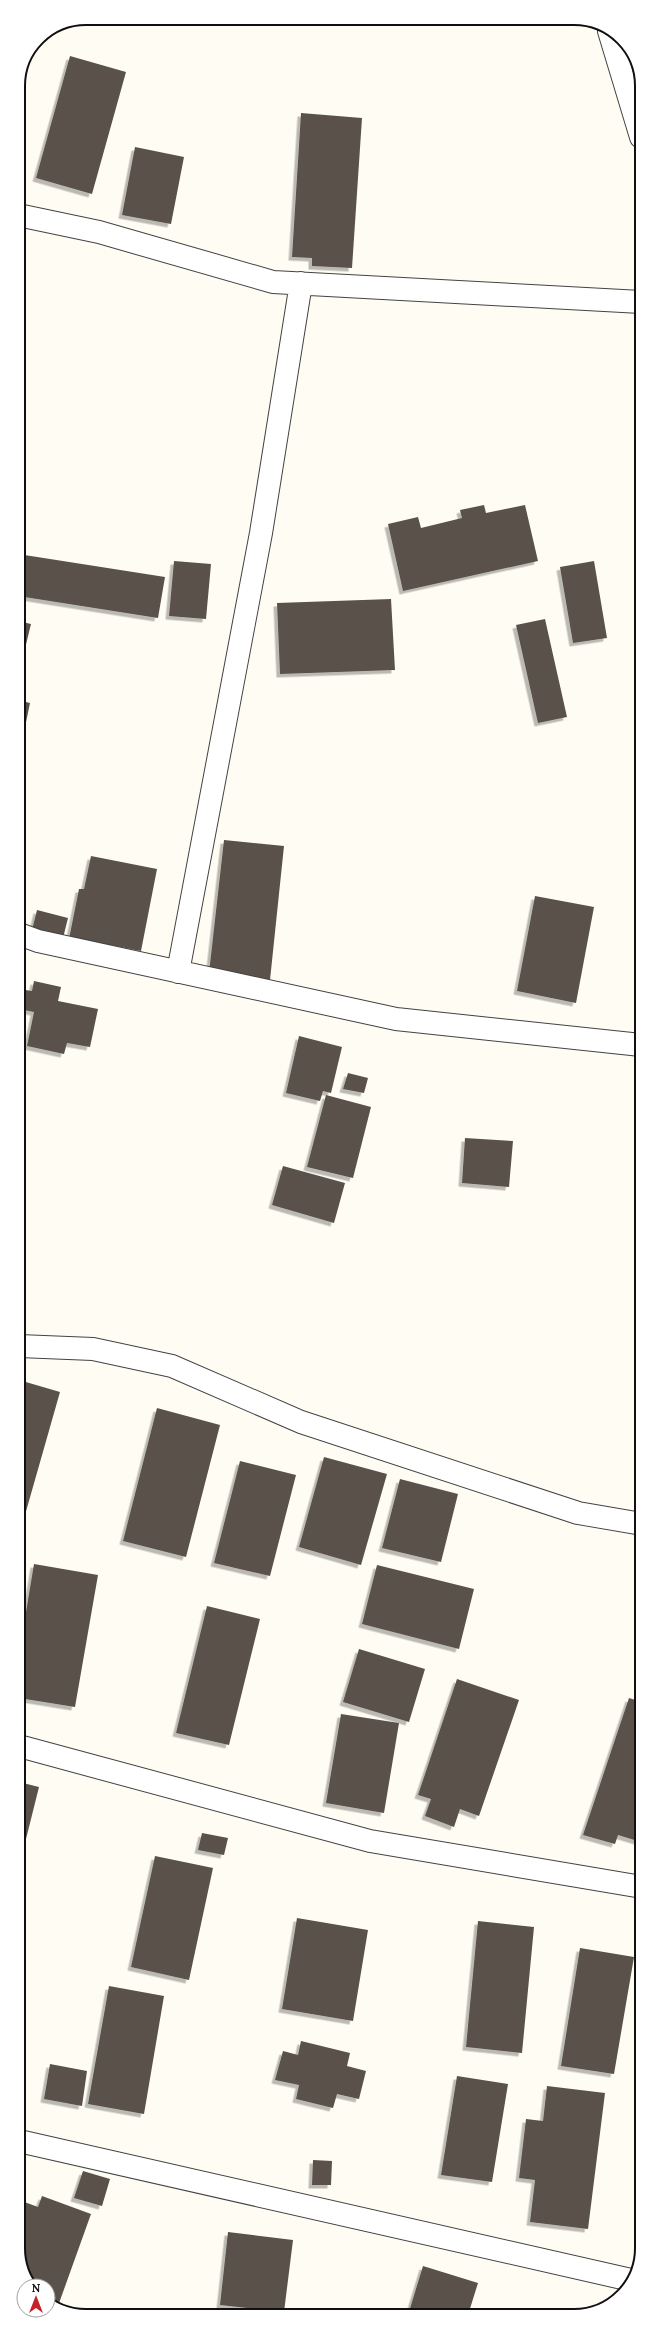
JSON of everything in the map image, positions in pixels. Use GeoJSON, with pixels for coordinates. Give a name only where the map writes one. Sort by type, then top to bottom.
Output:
{"type":"FeatureCollection","features":[{"type":"Feature","properties":{"kind":"street"},"geometry":{"type":"LineString","coordinates":[[611,38],[635,117]]}},
{"type":"Feature","properties":{"kind":"street"},"geometry":{"type":"LineString","coordinates":[[25,216],[99,232],[273,282],[635,302]]}},
{"type":"Feature","properties":{"kind":"street"},"geometry":{"type":"LineString","coordinates":[[178,972],[261,533],[301,283]]}},
{"type":"Feature","properties":{"kind":"street"},"geometry":{"type":"LineString","coordinates":[[25,936],[38,941],[178,972],[396,1018],[635,1044]]}},
{"type":"Feature","properties":{"kind":"street"},"geometry":{"type":"LineString","coordinates":[[25,1346],[93,1349],[172,1366],[308,1424],[578,1513],[635,1523]]}},
{"type":"Feature","properties":{"kind":"street"},"geometry":{"type":"LineString","coordinates":[[25,1748],[370,1841],[635,1886]]}},
{"type":"Feature","properties":{"kind":"street"},"geometry":{"type":"LineString","coordinates":[[25,2142],[626,2279]]}},
{"type":"Feature","properties":{"kind":"building"},"geometry":{"type":"Polygon","coordinates":[[[70,56],[126,72],[92,194],[36,178],[70,56]]]}},
{"type":"Feature","properties":{"kind":"building"},"geometry":{"type":"Polygon","coordinates":[[[301,113],[362,118],[352,268],[312,266],[312,258],[292,257],[301,113]]]}},
{"type":"Feature","properties":{"kind":"building"},"geometry":{"type":"Polygon","coordinates":[[[135,147],[184,157],[171,224],[122,215],[135,147]]]}},
{"type":"Feature","properties":{"kind":"building"},"geometry":{"type":"Polygon","coordinates":[[[484,505],[486,513],[525,505],[538,561],[403,591],[388,524],[418,517],[421,528],[462,518],[460,510],[484,505]]]}},
{"type":"Feature","properties":{"kind":"building"},"geometry":{"type":"Polygon","coordinates":[[[25,555],[165,577],[158,618],[25,597],[25,555]]]}},
{"type":"Feature","properties":{"kind":"building"},"geometry":{"type":"Polygon","coordinates":[[[174,561],[211,564],[206,619],[169,616],[174,561]]]}},
{"type":"Feature","properties":{"kind":"building"},"geometry":{"type":"Polygon","coordinates":[[[594,561],[607,638],[573,643],[560,567],[594,561]]]}},
{"type":"Feature","properties":{"kind":"building"},"geometry":{"type":"Polygon","coordinates":[[[391,599],[395,670],[280,674],[277,603],[391,599]]]}},
{"type":"Feature","properties":{"kind":"building"},"geometry":{"type":"Polygon","coordinates":[[[545,619],[567,717],[538,723],[516,625],[545,619]]]}},
{"type":"Feature","properties":{"kind":"building"},"geometry":{"type":"Polygon","coordinates":[[[25,623],[31,624],[25,648],[25,623]]]}},
{"type":"Feature","properties":{"kind":"building"},"geometry":{"type":"Polygon","coordinates":[[[25,702],[30,703],[25,727],[25,702]]]}},
{"type":"Feature","properties":{"kind":"building"},"geometry":{"type":"Polygon","coordinates":[[[224,840],[284,846],[270,980],[209,973],[224,840]]]}},
{"type":"Feature","properties":{"kind":"building"},"geometry":{"type":"Polygon","coordinates":[[[91,856],[157,869],[141,951],[111,945],[109,957],[67,949],[79,889],[84,889],[91,856]]]}},
{"type":"Feature","properties":{"kind":"building"},"geometry":{"type":"Polygon","coordinates":[[[535,896],[594,907],[576,1003],[517,991],[535,896]]]}},
{"type":"Feature","properties":{"kind":"building"},"geometry":{"type":"Polygon","coordinates":[[[37,910],[68,918],[61,946],[30,938],[37,910]]]}},
{"type":"Feature","properties":{"kind":"building"},"geometry":{"type":"Polygon","coordinates":[[[34,981],[61,987],[58,1001],[98,1009],[90,1047],[67,1043],[64,1054],[27,1046],[34,1012],[25,1010],[25,990],[32,991],[34,981]]]}},
{"type":"Feature","properties":{"kind":"building"},"geometry":{"type":"Polygon","coordinates":[[[299,1036],[342,1047],[331,1093],[323,1091],[320,1101],[286,1093],[299,1036]]]}},
{"type":"Feature","properties":{"kind":"building"},"geometry":{"type":"Polygon","coordinates":[[[348,1073],[368,1078],[364,1093],[343,1089],[348,1073]]]}},
{"type":"Feature","properties":{"kind":"building"},"geometry":{"type":"Polygon","coordinates":[[[326,1095],[371,1107],[353,1178],[307,1167],[326,1095]]]}},
{"type":"Feature","properties":{"kind":"building"},"geometry":{"type":"Polygon","coordinates":[[[465,1138],[513,1141],[509,1187],[462,1183],[465,1138]]]}},
{"type":"Feature","properties":{"kind":"building"},"geometry":{"type":"Polygon","coordinates":[[[283,1166],[345,1183],[334,1223],[272,1205],[283,1166]]]}},
{"type":"Feature","properties":{"kind":"building"},"geometry":{"type":"Polygon","coordinates":[[[25,1382],[60,1392],[25,1515],[25,1382]]]}},
{"type":"Feature","properties":{"kind":"building"},"geometry":{"type":"Polygon","coordinates":[[[157,1408],[220,1425],[186,1557],[123,1541],[157,1408]]]}},
{"type":"Feature","properties":{"kind":"building"},"geometry":{"type":"Polygon","coordinates":[[[324,1457],[387,1474],[361,1565],[299,1547],[324,1457]]]}},
{"type":"Feature","properties":{"kind":"building"},"geometry":{"type":"Polygon","coordinates":[[[240,1461],[296,1475],[270,1576],[214,1563],[240,1461]]]}},
{"type":"Feature","properties":{"kind":"building"},"geometry":{"type":"Polygon","coordinates":[[[400,1479],[458,1494],[441,1562],[382,1548],[400,1479]]]}},
{"type":"Feature","properties":{"kind":"building"},"geometry":{"type":"Polygon","coordinates":[[[34,1564],[98,1575],[75,1707],[25,1699],[25,1618],[34,1564]]]}},
{"type":"Feature","properties":{"kind":"building"},"geometry":{"type":"Polygon","coordinates":[[[377,1565],[474,1589],[459,1649],[362,1624],[377,1565]]]}},
{"type":"Feature","properties":{"kind":"building"},"geometry":{"type":"Polygon","coordinates":[[[207,1606],[260,1619],[229,1745],[176,1733],[207,1606]]]}},
{"type":"Feature","properties":{"kind":"building"},"geometry":{"type":"Polygon","coordinates":[[[359,1649],[425,1669],[409,1722],[343,1702],[359,1649]]]}},
{"type":"Feature","properties":{"kind":"building"},"geometry":{"type":"Polygon","coordinates":[[[457,1679],[519,1700],[479,1816],[460,1809],[454,1827],[425,1816],[431,1799],[418,1795],[457,1679]]]}},
{"type":"Feature","properties":{"kind":"building"},"geometry":{"type":"Polygon","coordinates":[[[629,1698],[635,1700],[635,1840],[618,1835],[615,1844],[583,1835],[629,1698]]]}},
{"type":"Feature","properties":{"kind":"building"},"geometry":{"type":"Polygon","coordinates":[[[341,1714],[399,1723],[384,1813],[326,1803],[341,1714]]]}},
{"type":"Feature","properties":{"kind":"building"},"geometry":{"type":"Polygon","coordinates":[[[25,1784],[39,1787],[25,1843],[25,1784]]]}},
{"type":"Feature","properties":{"kind":"building"},"geometry":{"type":"Polygon","coordinates":[[[202,1833],[228,1838],[224,1855],[198,1850],[202,1833]]]}},
{"type":"Feature","properties":{"kind":"building"},"geometry":{"type":"Polygon","coordinates":[[[155,1856],[213,1868],[189,1980],[131,1967],[155,1856]]]}},
{"type":"Feature","properties":{"kind":"building"},"geometry":{"type":"Polygon","coordinates":[[[297,1918],[368,1930],[353,2021],[282,2009],[297,1918]]]}},
{"type":"Feature","properties":{"kind":"building"},"geometry":{"type":"Polygon","coordinates":[[[478,1921],[534,1927],[522,2053],[466,2047],[478,1921]]]}},
{"type":"Feature","properties":{"kind":"building"},"geometry":{"type":"Polygon","coordinates":[[[580,1948],[634,1957],[614,2074],[561,2066],[580,1948]]]}},
{"type":"Feature","properties":{"kind":"building"},"geometry":{"type":"Polygon","coordinates":[[[109,1986],[164,1996],[144,2114],[88,2104],[109,1986]]]}},
{"type":"Feature","properties":{"kind":"building"},"geometry":{"type":"Polygon","coordinates":[[[301,2041],[350,2053],[347,2066],[366,2071],[359,2099],[337,2094],[333,2108],[296,2099],[299,2085],[275,2080],[283,2051],[298,2055],[301,2041]]]}},
{"type":"Feature","properties":{"kind":"building"},"geometry":{"type":"Polygon","coordinates":[[[50,2064],[87,2071],[82,2106],[44,2099],[50,2064]]]}},
{"type":"Feature","properties":{"kind":"building"},"geometry":{"type":"Polygon","coordinates":[[[457,2076],[508,2084],[492,2182],[441,2175],[457,2076]]]}},
{"type":"Feature","properties":{"kind":"building"},"geometry":{"type":"Polygon","coordinates":[[[547,2086],[605,2093],[588,2229],[530,2222],[535,2180],[519,2178],[526,2119],[543,2121],[547,2086]]]}},
{"type":"Feature","properties":{"kind":"building"},"geometry":{"type":"Polygon","coordinates":[[[313,2160],[332,2161],[331,2185],[312,2185],[313,2160]]]}},
{"type":"Feature","properties":{"kind":"building"},"geometry":{"type":"Polygon","coordinates":[[[83,2171],[110,2179],[102,2206],[74,2198],[83,2171]]]}},
{"type":"Feature","properties":{"kind":"building"},"geometry":{"type":"Polygon","coordinates":[[[42,2196],[91,2214],[59,2302],[56,2301],[56,2278],[33,2278],[26,2260],[25,2202],[38,2207],[42,2196]]]}},
{"type":"Feature","properties":{"kind":"building"},"geometry":{"type":"Polygon","coordinates":[[[228,2232],[293,2240],[284,2309],[257,2309],[220,2305],[228,2232]]]}},
{"type":"Feature","properties":{"kind":"building"},"geometry":{"type":"Polygon","coordinates":[[[423,2266],[478,2283],[470,2309],[410,2309],[423,2266]]]}}]}
